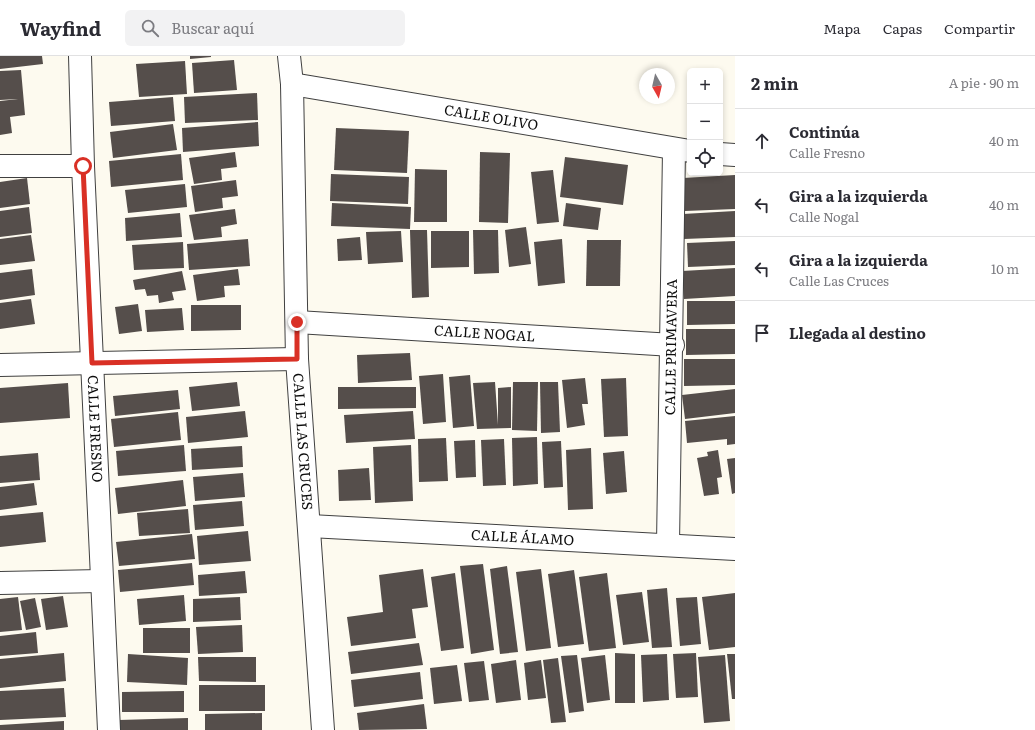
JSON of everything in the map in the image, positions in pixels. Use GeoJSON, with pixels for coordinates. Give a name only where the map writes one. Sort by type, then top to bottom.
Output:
{"type":"FeatureCollection","features":[{"type":"Feature","properties":{"kind":"street","name":"CALLE FRESNO"},"geometry":{"type":"LineString","coordinates":[[80,56],[83,166],[109,730]]}},
{"type":"Feature","properties":{"kind":"street","name":"CALLE LAS CRUCES"},"geometry":{"type":"LineString","coordinates":[[289,56],[292,84],[297,359],[310,526],[323,730]]}},
{"type":"Feature","properties":{"kind":"street","name":"CALLE OLIVO"},"geometry":{"type":"LineString","coordinates":[[292,84],[682,150]]}},
{"type":"Feature","properties":{"kind":"street","name":"CALLE PRIMAVERA"},"geometry":{"type":"LineString","coordinates":[[668,544],[673,346],[682,150]]}},
{"type":"Feature","properties":{"kind":"street"},"geometry":{"type":"LineString","coordinates":[[723,154],[735,155]]}},
{"type":"Feature","properties":{"kind":"street"},"geometry":{"type":"LineString","coordinates":[[0,166],[83,166]]}},
{"type":"Feature","properties":{"kind":"street","name":"CALLE NOGAL"},"geometry":{"type":"LineString","coordinates":[[297,322],[673,346]]}},
{"type":"Feature","properties":{"kind":"street"},"geometry":{"type":"LineString","coordinates":[[0,365],[297,359]]}},
{"type":"Feature","properties":{"kind":"street","name":"CALLE ÁLAMO"},"geometry":{"type":"LineString","coordinates":[[310,526],[668,544],[735,549]]}},
{"type":"Feature","properties":{"kind":"street"},"geometry":{"type":"LineString","coordinates":[[0,583],[101,581]]}},
{"type":"Feature","properties":{"kind":"building"},"geometry":{"type":"Polygon","coordinates":[[[0,56],[42,56],[43,64],[0,69],[0,56]]]}},
{"type":"Feature","properties":{"kind":"building"},"geometry":{"type":"Polygon","coordinates":[[[190,56],[211,56],[211,57],[190,59],[190,56]]]}},
{"type":"Feature","properties":{"kind":"building"},"geometry":{"type":"Polygon","coordinates":[[[234,60],[237,90],[194,93],[192,63],[234,60]]]}},
{"type":"Feature","properties":{"kind":"building"},"geometry":{"type":"Polygon","coordinates":[[[185,61],[187,94],[139,97],[136,64],[185,61]]]}},
{"type":"Feature","properties":{"kind":"building"},"geometry":{"type":"Polygon","coordinates":[[[21,70],[25,115],[10,117],[12,133],[0,135],[0,101],[18,99],[0,100],[0,71],[21,70]]]}},
{"type":"Feature","properties":{"kind":"building"},"geometry":{"type":"Polygon","coordinates":[[[257,93],[258,120],[185,123],[184,97],[257,93]]]}},
{"type":"Feature","properties":{"kind":"building"},"geometry":{"type":"Polygon","coordinates":[[[173,97],[175,121],[111,126],[109,102],[173,97]]]}},
{"type":"Feature","properties":{"kind":"building"},"geometry":{"type":"Polygon","coordinates":[[[258,122],[259,146],[183,152],[182,128],[258,122]]]}},
{"type":"Feature","properties":{"kind":"building"},"geometry":{"type":"Polygon","coordinates":[[[173,124],[177,150],[113,158],[110,132],[173,124]]]}},
{"type":"Feature","properties":{"kind":"building"},"geometry":{"type":"Polygon","coordinates":[[[336,128],[409,131],[407,173],[334,170],[336,128]]]}},
{"type":"Feature","properties":{"kind":"building"},"geometry":{"type":"Polygon","coordinates":[[[235,152],[237,167],[221,169],[222,180],[194,184],[189,158],[235,152]]]}},
{"type":"Feature","properties":{"kind":"building"},"geometry":{"type":"Polygon","coordinates":[[[480,152],[510,153],[508,223],[479,222],[480,152]]]}},
{"type":"Feature","properties":{"kind":"building"},"geometry":{"type":"Polygon","coordinates":[[[181,154],[183,180],[111,187],[109,161],[181,154]]]}},
{"type":"Feature","properties":{"kind":"building"},"geometry":{"type":"Polygon","coordinates":[[[565,157],[628,165],[623,205],[560,197],[565,157]]]}},
{"type":"Feature","properties":{"kind":"building"},"geometry":{"type":"Polygon","coordinates":[[[415,169],[447,170],[447,222],[414,222],[415,169]]]}},
{"type":"Feature","properties":{"kind":"building"},"geometry":{"type":"Polygon","coordinates":[[[553,170],[559,222],[537,224],[531,172],[553,170]]]}},
{"type":"Feature","properties":{"kind":"building"},"geometry":{"type":"Polygon","coordinates":[[[331,174],[409,177],[408,204],[330,201],[331,174]]]}},
{"type":"Feature","properties":{"kind":"building"},"geometry":{"type":"Polygon","coordinates":[[[735,175],[735,209],[685,211],[683,178],[735,175]]]}},
{"type":"Feature","properties":{"kind":"building"},"geometry":{"type":"Polygon","coordinates":[[[27,178],[30,204],[0,208],[0,182],[27,178]]]}},
{"type":"Feature","properties":{"kind":"building"},"geometry":{"type":"Polygon","coordinates":[[[236,180],[238,196],[222,198],[223,208],[195,212],[191,186],[236,180]]]}},
{"type":"Feature","properties":{"kind":"building"},"geometry":{"type":"Polygon","coordinates":[[[185,184],[187,207],[128,213],[125,190],[185,184]]]}},
{"type":"Feature","properties":{"kind":"building"},"geometry":{"type":"Polygon","coordinates":[[[332,203],[411,207],[410,229],[331,226],[332,203]]]}},
{"type":"Feature","properties":{"kind":"building"},"geometry":{"type":"Polygon","coordinates":[[[566,203],[601,208],[598,230],[563,226],[566,203]]]}},
{"type":"Feature","properties":{"kind":"building"},"geometry":{"type":"Polygon","coordinates":[[[29,207],[32,233],[0,237],[0,211],[29,207]]]}},
{"type":"Feature","properties":{"kind":"building"},"geometry":{"type":"Polygon","coordinates":[[[235,209],[237,224],[221,227],[222,237],[194,240],[189,215],[235,209]]]}},
{"type":"Feature","properties":{"kind":"building"},"geometry":{"type":"Polygon","coordinates":[[[735,211],[735,237],[684,239],[683,214],[735,211]]]}},
{"type":"Feature","properties":{"kind":"building"},"geometry":{"type":"Polygon","coordinates":[[[180,213],[182,237],[126,241],[125,218],[180,213]]]}},
{"type":"Feature","properties":{"kind":"building"},"geometry":{"type":"Polygon","coordinates":[[[526,227],[531,264],[509,267],[505,230],[526,227]]]}},
{"type":"Feature","properties":{"kind":"building"},"geometry":{"type":"Polygon","coordinates":[[[410,230],[427,230],[429,297],[412,298],[410,230]]]}},
{"type":"Feature","properties":{"kind":"building"},"geometry":{"type":"Polygon","coordinates":[[[473,230],[498,230],[499,273],[474,274],[473,230]]]}},
{"type":"Feature","properties":{"kind":"building"},"geometry":{"type":"Polygon","coordinates":[[[401,231],[403,262],[368,264],[366,232],[401,231]]]}},
{"type":"Feature","properties":{"kind":"building"},"geometry":{"type":"Polygon","coordinates":[[[431,231],[469,231],[469,267],[431,268],[431,231]]]}},
{"type":"Feature","properties":{"kind":"building"},"geometry":{"type":"Polygon","coordinates":[[[31,235],[35,261],[0,265],[0,239],[31,235]]]}},
{"type":"Feature","properties":{"kind":"building"},"geometry":{"type":"Polygon","coordinates":[[[360,237],[362,260],[338,261],[337,239],[360,237]]]}},
{"type":"Feature","properties":{"kind":"building"},"geometry":{"type":"Polygon","coordinates":[[[248,239],[250,266],[189,270],[187,244],[248,239]]]}},
{"type":"Feature","properties":{"kind":"building"},"geometry":{"type":"Polygon","coordinates":[[[562,239],[565,283],[538,286],[534,242],[562,239]]]}},
{"type":"Feature","properties":{"kind":"building"},"geometry":{"type":"Polygon","coordinates":[[[587,240],[621,240],[620,286],[586,286],[587,240]]]}},
{"type":"Feature","properties":{"kind":"building"},"geometry":{"type":"Polygon","coordinates":[[[735,241],[735,265],[688,267],[687,243],[735,241]]]}},
{"type":"Feature","properties":{"kind":"building"},"geometry":{"type":"Polygon","coordinates":[[[183,242],[184,268],[134,270],[132,245],[183,242]]]}},
{"type":"Feature","properties":{"kind":"building"},"geometry":{"type":"Polygon","coordinates":[[[735,268],[735,296],[684,299],[682,271],[735,268]]]}},
{"type":"Feature","properties":{"kind":"building"},"geometry":{"type":"Polygon","coordinates":[[[32,269],[35,295],[0,300],[0,273],[32,269]]]}},
{"type":"Feature","properties":{"kind":"building"},"geometry":{"type":"Polygon","coordinates":[[[238,269],[240,285],[224,286],[225,297],[197,301],[193,275],[238,269]]]}},
{"type":"Feature","properties":{"kind":"building"},"geometry":{"type":"Polygon","coordinates":[[[182,271],[186,290],[172,292],[174,300],[159,303],[158,295],[147,296],[145,289],[135,290],[133,280],[182,271]]]}},
{"type":"Feature","properties":{"kind":"building"},"geometry":{"type":"Polygon","coordinates":[[[31,299],[35,324],[0,329],[0,303],[31,299]]]}},
{"type":"Feature","properties":{"kind":"building"},"geometry":{"type":"Polygon","coordinates":[[[687,301],[735,301],[735,324],[687,325],[687,301]]]}},
{"type":"Feature","properties":{"kind":"building"},"geometry":{"type":"Polygon","coordinates":[[[138,304],[142,331],[119,334],[115,307],[138,304]]]}},
{"type":"Feature","properties":{"kind":"building"},"geometry":{"type":"Polygon","coordinates":[[[191,305],[241,305],[241,330],[191,331],[191,305]]]}},
{"type":"Feature","properties":{"kind":"building"},"geometry":{"type":"Polygon","coordinates":[[[182,308],[184,330],[147,332],[145,310],[182,308]]]}},
{"type":"Feature","properties":{"kind":"building"},"geometry":{"type":"Polygon","coordinates":[[[686,329],[735,329],[735,354],[686,355],[686,329]]]}},
{"type":"Feature","properties":{"kind":"building"},"geometry":{"type":"Polygon","coordinates":[[[410,353],[412,380],[358,383],[357,355],[410,353]]]}},
{"type":"Feature","properties":{"kind":"building"},"geometry":{"type":"Polygon","coordinates":[[[684,359],[735,359],[735,385],[684,386],[684,359]]]}},
{"type":"Feature","properties":{"kind":"building"},"geometry":{"type":"Polygon","coordinates":[[[443,374],[446,422],[423,424],[419,376],[443,374]]]}},
{"type":"Feature","properties":{"kind":"building"},"geometry":{"type":"Polygon","coordinates":[[[470,375],[474,426],[453,428],[449,377],[470,375]]]}},
{"type":"Feature","properties":{"kind":"building"},"geometry":{"type":"Polygon","coordinates":[[[585,378],[588,404],[582,404],[585,425],[567,428],[562,380],[585,378]]]}},
{"type":"Feature","properties":{"kind":"building"},"geometry":{"type":"Polygon","coordinates":[[[626,378],[628,436],[604,437],[601,379],[626,378]]]}},
{"type":"Feature","properties":{"kind":"building"},"geometry":{"type":"Polygon","coordinates":[[[237,382],[240,406],[192,411],[189,387],[237,382]]]}},
{"type":"Feature","properties":{"kind":"building"},"geometry":{"type":"Polygon","coordinates":[[[495,382],[498,425],[498,388],[511,387],[511,428],[477,429],[473,383],[495,382]]]}},
{"type":"Feature","properties":{"kind":"building"},"geometry":{"type":"Polygon","coordinates":[[[513,382],[538,382],[537,431],[512,430],[513,382]]]}},
{"type":"Feature","properties":{"kind":"building"},"geometry":{"type":"Polygon","coordinates":[[[540,382],[558,382],[560,432],[541,433],[540,382]]]}},
{"type":"Feature","properties":{"kind":"building"},"geometry":{"type":"Polygon","coordinates":[[[68,383],[70,418],[0,423],[0,388],[68,383]]]}},
{"type":"Feature","properties":{"kind":"building"},"geometry":{"type":"Polygon","coordinates":[[[338,387],[416,387],[416,408],[338,409],[338,387]]]}},
{"type":"Feature","properties":{"kind":"building"},"geometry":{"type":"Polygon","coordinates":[[[735,389],[735,413],[685,419],[682,395],[735,389]]]}},
{"type":"Feature","properties":{"kind":"building"},"geometry":{"type":"Polygon","coordinates":[[[178,390],[180,409],[115,416],[113,396],[178,390]]]}},
{"type":"Feature","properties":{"kind":"building"},"geometry":{"type":"Polygon","coordinates":[[[245,411],[248,437],[188,443],[186,417],[245,411]]]}},
{"type":"Feature","properties":{"kind":"building"},"geometry":{"type":"Polygon","coordinates":[[[413,411],[415,439],[346,443],[344,415],[413,411]]]}},
{"type":"Feature","properties":{"kind":"building"},"geometry":{"type":"Polygon","coordinates":[[[178,412],[181,440],[114,447],[111,419],[178,412]]]}},
{"type":"Feature","properties":{"kind":"building"},"geometry":{"type":"Polygon","coordinates":[[[735,416],[735,444],[727,445],[727,439],[687,443],[685,421],[735,416]]]}},
{"type":"Feature","properties":{"kind":"building"},"geometry":{"type":"Polygon","coordinates":[[[537,437],[538,484],[513,486],[512,438],[537,437]]]}},
{"type":"Feature","properties":{"kind":"building"},"geometry":{"type":"Polygon","coordinates":[[[446,438],[448,481],[419,482],[418,439],[446,438]]]}},
{"type":"Feature","properties":{"kind":"building"},"geometry":{"type":"Polygon","coordinates":[[[504,439],[506,485],[483,486],[481,440],[504,439]]]}},
{"type":"Feature","properties":{"kind":"building"},"geometry":{"type":"Polygon","coordinates":[[[475,440],[476,477],[456,478],[454,441],[475,440]]]}},
{"type":"Feature","properties":{"kind":"building"},"geometry":{"type":"Polygon","coordinates":[[[561,441],[563,487],[544,488],[542,442],[561,441]]]}},
{"type":"Feature","properties":{"kind":"building"},"geometry":{"type":"Polygon","coordinates":[[[184,445],[186,471],[118,476],[116,451],[184,445]]]}},
{"type":"Feature","properties":{"kind":"building"},"geometry":{"type":"Polygon","coordinates":[[[411,445],[413,501],[375,503],[373,447],[411,445]]]}},
{"type":"Feature","properties":{"kind":"building"},"geometry":{"type":"Polygon","coordinates":[[[242,446],[243,467],[192,470],[191,449],[242,446]]]}},
{"type":"Feature","properties":{"kind":"building"},"geometry":{"type":"Polygon","coordinates":[[[591,448],[593,509],[568,510],[566,450],[591,448]]]}},
{"type":"Feature","properties":{"kind":"building"},"geometry":{"type":"Polygon","coordinates":[[[718,450],[722,477],[717,478],[719,494],[704,496],[697,458],[708,456],[707,452],[718,450]]]}},
{"type":"Feature","properties":{"kind":"building"},"geometry":{"type":"Polygon","coordinates":[[[624,451],[627,492],[606,494],[603,453],[624,451]]]}},
{"type":"Feature","properties":{"kind":"building"},"geometry":{"type":"Polygon","coordinates":[[[38,453],[40,480],[0,483],[0,456],[38,453]]]}},
{"type":"Feature","properties":{"kind":"building"},"geometry":{"type":"Polygon","coordinates":[[[735,458],[735,493],[732,494],[727,459],[735,458]]]}},
{"type":"Feature","properties":{"kind":"building"},"geometry":{"type":"Polygon","coordinates":[[[369,468],[371,500],[339,501],[338,470],[369,468]]]}},
{"type":"Feature","properties":{"kind":"building"},"geometry":{"type":"Polygon","coordinates":[[[243,473],[245,497],[195,501],[193,477],[243,473]]]}},
{"type":"Feature","properties":{"kind":"building"},"geometry":{"type":"Polygon","coordinates":[[[183,480],[186,506],[118,514],[115,488],[183,480]]]}},
{"type":"Feature","properties":{"kind":"building"},"geometry":{"type":"Polygon","coordinates":[[[34,483],[37,505],[0,510],[0,487],[34,483]]]}},
{"type":"Feature","properties":{"kind":"building"},"geometry":{"type":"Polygon","coordinates":[[[242,501],[244,526],[195,530],[193,505],[242,501]]]}},
{"type":"Feature","properties":{"kind":"building"},"geometry":{"type":"Polygon","coordinates":[[[188,509],[190,533],[139,536],[137,513],[188,509]]]}},
{"type":"Feature","properties":{"kind":"building"},"geometry":{"type":"Polygon","coordinates":[[[43,512],[46,542],[0,547],[0,516],[43,512]]]}},
{"type":"Feature","properties":{"kind":"building"},"geometry":{"type":"Polygon","coordinates":[[[248,531],[251,561],[199,565],[197,536],[248,531]]]}},
{"type":"Feature","properties":{"kind":"building"},"geometry":{"type":"Polygon","coordinates":[[[192,534],[195,559],[119,566],[116,542],[192,534]]]}},
{"type":"Feature","properties":{"kind":"building"},"geometry":{"type":"Polygon","coordinates":[[[192,563],[194,585],[120,592],[118,570],[192,563]]]}},
{"type":"Feature","properties":{"kind":"building"},"geometry":{"type":"Polygon","coordinates":[[[483,564],[494,650],[471,654],[460,566],[483,564]]]}},
{"type":"Feature","properties":{"kind":"building"},"geometry":{"type":"Polygon","coordinates":[[[507,566],[518,652],[500,654],[490,569],[507,566]]]}},
{"type":"Feature","properties":{"kind":"building"},"geometry":{"type":"Polygon","coordinates":[[[423,569],[428,607],[412,609],[416,638],[351,646],[347,617],[383,612],[379,575],[423,569]]]}},
{"type":"Feature","properties":{"kind":"building"},"geometry":{"type":"Polygon","coordinates":[[[541,569],[551,648],[526,651],[516,572],[541,569]]]}},
{"type":"Feature","properties":{"kind":"building"},"geometry":{"type":"Polygon","coordinates":[[[574,570],[584,644],[558,647],[548,574],[574,570]]]}},
{"type":"Feature","properties":{"kind":"building"},"geometry":{"type":"Polygon","coordinates":[[[245,571],[247,593],[199,596],[198,575],[245,571]]]}},
{"type":"Feature","properties":{"kind":"building"},"geometry":{"type":"Polygon","coordinates":[[[455,573],[464,648],[441,651],[431,577],[455,573]]]}},
{"type":"Feature","properties":{"kind":"building"},"geometry":{"type":"Polygon","coordinates":[[[607,573],[616,648],[589,651],[579,577],[607,573]]]}},
{"type":"Feature","properties":{"kind":"building"},"geometry":{"type":"Polygon","coordinates":[[[667,588],[672,647],[652,648],[647,590],[667,588]]]}},
{"type":"Feature","properties":{"kind":"building"},"geometry":{"type":"Polygon","coordinates":[[[642,592],[649,642],[623,645],[616,595],[642,592]]]}},
{"type":"Feature","properties":{"kind":"building"},"geometry":{"type":"Polygon","coordinates":[[[735,593],[735,647],[709,650],[702,597],[735,593]]]}},
{"type":"Feature","properties":{"kind":"building"},"geometry":{"type":"Polygon","coordinates":[[[184,595],[186,621],[139,625],[137,599],[184,595]]]}},
{"type":"Feature","properties":{"kind":"building"},"geometry":{"type":"Polygon","coordinates":[[[63,596],[68,627],[46,630],[41,599],[63,596]]]}},
{"type":"Feature","properties":{"kind":"building"},"geometry":{"type":"Polygon","coordinates":[[[18,597],[22,630],[0,632],[0,599],[18,597]]]}},
{"type":"Feature","properties":{"kind":"building"},"geometry":{"type":"Polygon","coordinates":[[[240,597],[241,620],[193,622],[193,599],[240,597]]]}},
{"type":"Feature","properties":{"kind":"building"},"geometry":{"type":"Polygon","coordinates":[[[697,597],[701,644],[680,646],[676,598],[697,597]]]}},
{"type":"Feature","properties":{"kind":"building"},"geometry":{"type":"Polygon","coordinates":[[[35,598],[41,627],[26,630],[20,601],[35,598]]]}},
{"type":"Feature","properties":{"kind":"building"},"geometry":{"type":"Polygon","coordinates":[[[242,625],[243,652],[198,654],[196,627],[242,625]]]}},
{"type":"Feature","properties":{"kind":"building"},"geometry":{"type":"Polygon","coordinates":[[[143,628],[190,628],[190,653],[143,653],[143,628]]]}},
{"type":"Feature","properties":{"kind":"building"},"geometry":{"type":"Polygon","coordinates":[[[36,632],[38,653],[0,656],[0,636],[36,632]]]}},
{"type":"Feature","properties":{"kind":"building"},"geometry":{"type":"Polygon","coordinates":[[[419,643],[423,665],[351,674],[348,652],[419,643]]]}},
{"type":"Feature","properties":{"kind":"building"},"geometry":{"type":"Polygon","coordinates":[[[64,653],[66,681],[0,688],[0,659],[64,653]]]}},
{"type":"Feature","properties":{"kind":"building"},"geometry":{"type":"Polygon","coordinates":[[[615,653],[635,654],[635,703],[615,703],[615,653]]]}},
{"type":"Feature","properties":{"kind":"building"},"geometry":{"type":"Polygon","coordinates":[[[696,653],[698,697],[676,698],[673,654],[696,653]]]}},
{"type":"Feature","properties":{"kind":"building"},"geometry":{"type":"Polygon","coordinates":[[[128,654],[188,658],[187,685],[127,682],[128,654]]]}},
{"type":"Feature","properties":{"kind":"building"},"geometry":{"type":"Polygon","coordinates":[[[667,654],[669,700],[643,702],[641,655],[667,654]]]}},
{"type":"Feature","properties":{"kind":"building"},"geometry":{"type":"Polygon","coordinates":[[[727,654],[735,654],[735,699],[732,699],[727,654]]]}},
{"type":"Feature","properties":{"kind":"building"},"geometry":{"type":"Polygon","coordinates":[[[577,655],[584,711],[569,713],[561,656],[577,655]]]}},
{"type":"Feature","properties":{"kind":"building"},"geometry":{"type":"Polygon","coordinates":[[[605,655],[610,700],[587,703],[581,658],[605,655]]]}},
{"type":"Feature","properties":{"kind":"building"},"geometry":{"type":"Polygon","coordinates":[[[725,655],[730,721],[704,723],[698,657],[725,655]]]}},
{"type":"Feature","properties":{"kind":"building"},"geometry":{"type":"Polygon","coordinates":[[[198,657],[256,657],[256,682],[199,681],[198,657]]]}},
{"type":"Feature","properties":{"kind":"building"},"geometry":{"type":"Polygon","coordinates":[[[558,658],[566,722],[551,723],[543,660],[558,658]]]}},
{"type":"Feature","properties":{"kind":"building"},"geometry":{"type":"Polygon","coordinates":[[[516,660],[521,700],[496,703],[491,664],[516,660]]]}},
{"type":"Feature","properties":{"kind":"building"},"geometry":{"type":"Polygon","coordinates":[[[541,660],[546,698],[528,700],[524,663],[541,660]]]}},
{"type":"Feature","properties":{"kind":"building"},"geometry":{"type":"Polygon","coordinates":[[[484,661],[489,700],[469,702],[464,663],[484,661]]]}},
{"type":"Feature","properties":{"kind":"building"},"geometry":{"type":"Polygon","coordinates":[[[457,665],[462,701],[434,704],[430,668],[457,665]]]}},
{"type":"Feature","properties":{"kind":"building"},"geometry":{"type":"Polygon","coordinates":[[[420,672],[423,699],[354,707],[351,680],[420,672]]]}},
{"type":"Feature","properties":{"kind":"building"},"geometry":{"type":"Polygon","coordinates":[[[199,685],[265,685],[265,711],[199,711],[199,685]]]}},
{"type":"Feature","properties":{"kind":"building"},"geometry":{"type":"Polygon","coordinates":[[[64,688],[66,717],[0,720],[0,691],[64,688]]]}},
{"type":"Feature","properties":{"kind":"building"},"geometry":{"type":"Polygon","coordinates":[[[184,691],[184,712],[122,712],[122,692],[184,691]]]}},
{"type":"Feature","properties":{"kind":"building"},"geometry":{"type":"Polygon","coordinates":[[[424,704],[427,729],[359,730],[357,713],[424,704]]]}},
{"type":"Feature","properties":{"kind":"building"},"geometry":{"type":"Polygon","coordinates":[[[262,713],[262,730],[205,730],[205,714],[262,713]]]}},
{"type":"Feature","properties":{"kind":"building"},"geometry":{"type":"Polygon","coordinates":[[[188,718],[188,730],[119,730],[119,720],[188,718]]]}},
{"type":"Feature","properties":{"kind":"building"},"geometry":{"type":"Polygon","coordinates":[[[64,721],[64,730],[0,730],[0,725],[64,721]]]}},
{"type":"Feature","properties":{"kind":"route"},"geometry":{"type":"LineString","coordinates":[[83,166],[92,363],[297,359],[297,322]]}}]}
